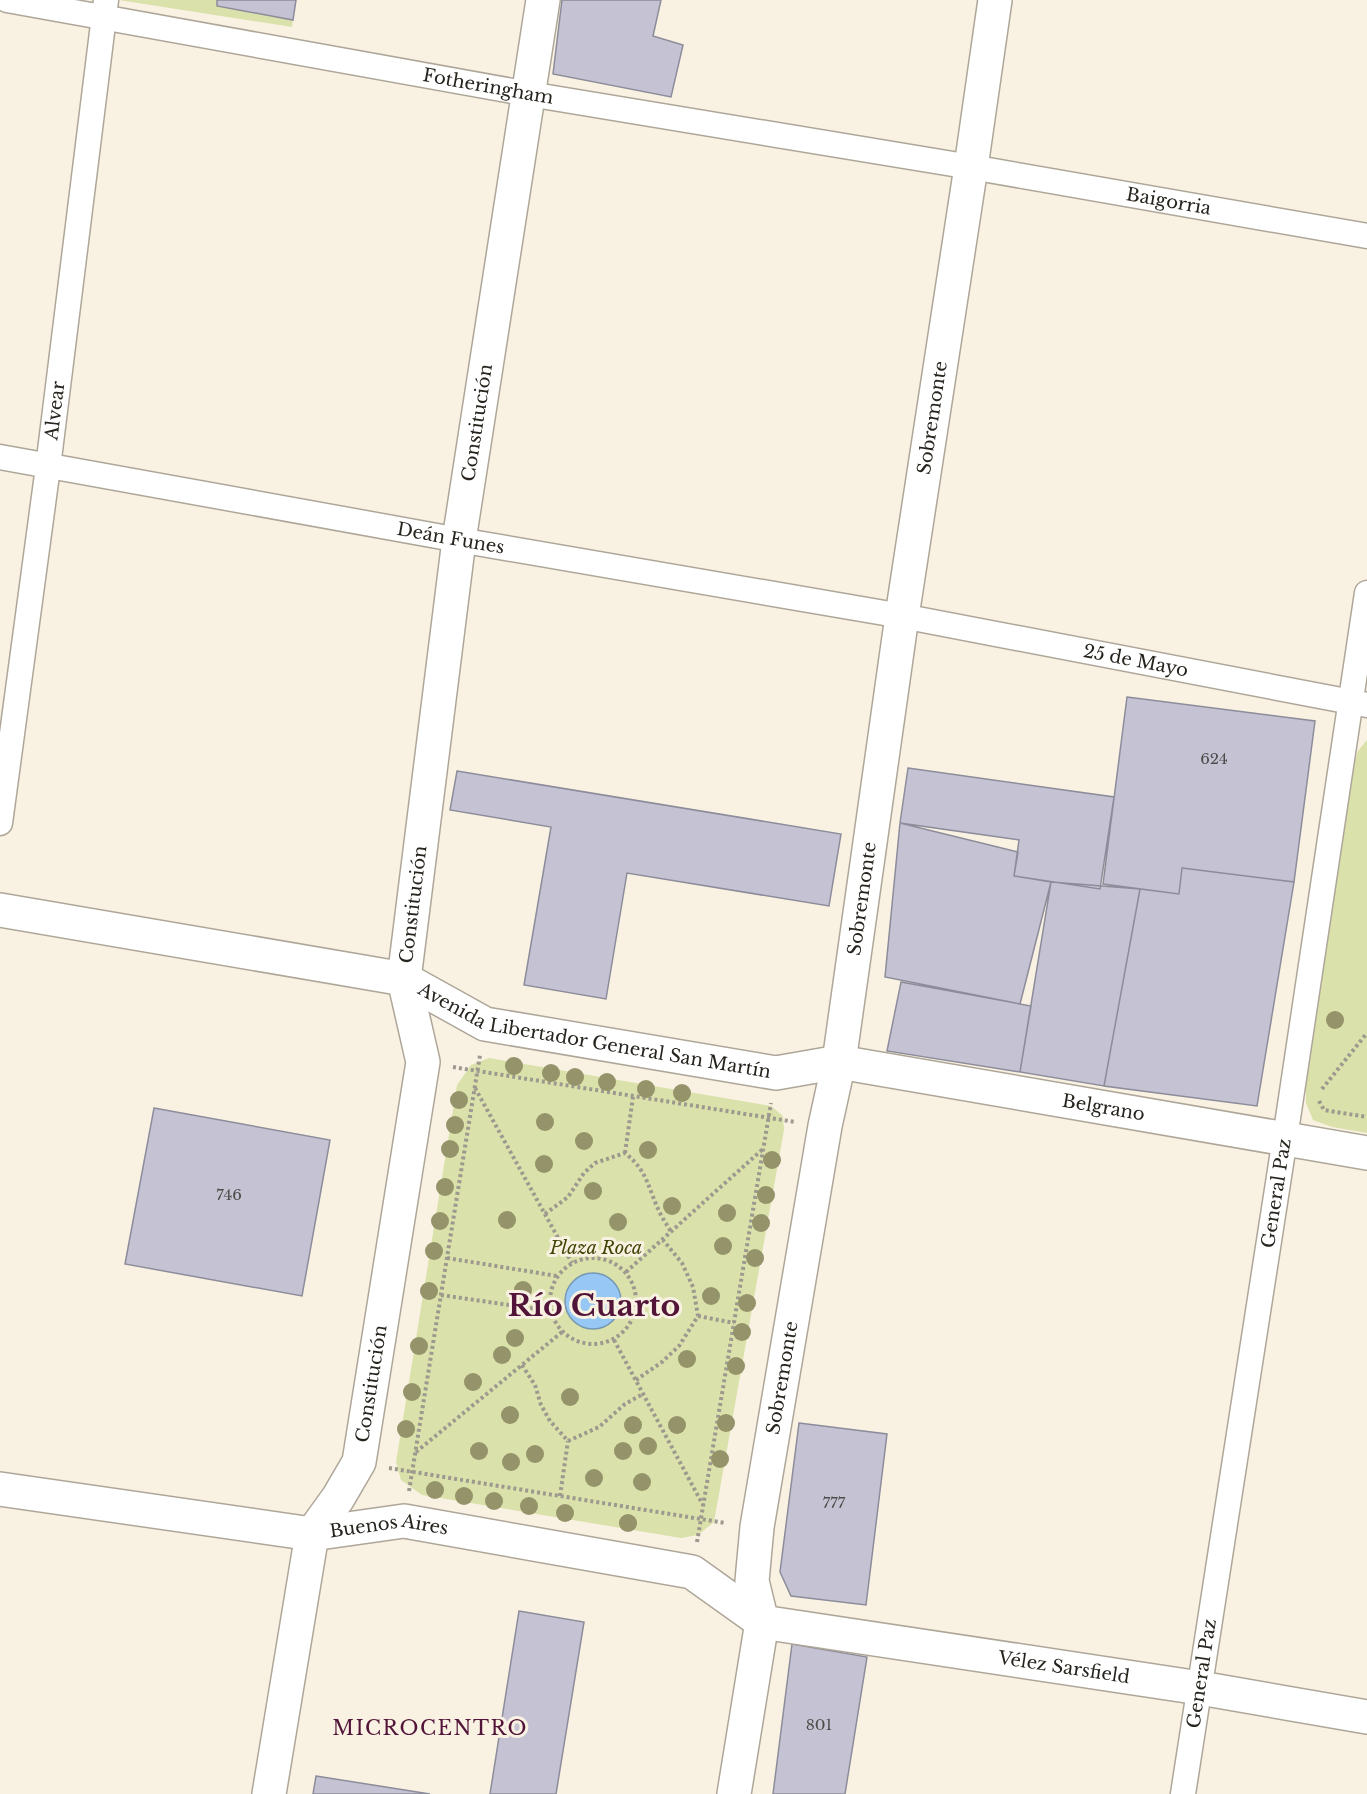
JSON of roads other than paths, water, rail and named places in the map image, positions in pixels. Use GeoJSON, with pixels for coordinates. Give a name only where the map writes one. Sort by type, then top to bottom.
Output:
{"type":"FeatureCollection","features":[{"type":"Feature","properties":{"kind":"main road","name":"Constitución"},"geometry":{"type":"LineString","coordinates":[[269,1794],[312,1534],[338,1498],[359,1462],[423,1062],[404,979],[459,540],[543,0]]}},
{"type":"Feature","properties":{"kind":"main road","name":"Sobremonte"},"geometry":{"type":"LineString","coordinates":[[734,1794],[762,1622],[752,1581],[757,1527],[825,1126],[839,1062],[902,616],[995,0]]}},
{"type":"Feature","properties":{"kind":"main road","name":"Avenida Libertador General San Martín"},"geometry":{"type":"LineString","coordinates":[[0,910],[404,979],[485,1024],[776,1073],[839,1062]]}},
{"type":"Feature","properties":{"kind":"main road","name":"Belgrano"},"geometry":{"type":"LineString","coordinates":[[839,1062],[1367,1153]]}},
{"type":"Feature","properties":{"kind":"main road","name":"Buenos Aires"},"geometry":{"type":"LineString","coordinates":[[0,1489],[312,1534],[404,1521],[692,1572],[762,1622]]}},
{"type":"Feature","properties":{"kind":"main road","name":"Vélez Sarsfield"},"geometry":{"type":"LineString","coordinates":[[762,1622],[1200,1688],[1367,1717]]}},
{"type":"Feature","properties":{"kind":"street","name":"Fotheringham"},"geometry":{"type":"LineString","coordinates":[[7,0],[105,9],[529,94],[971,167]]}},
{"type":"Feature","properties":{"kind":"street","name":"Alvear"},"geometry":{"type":"LineString","coordinates":[[0,823],[48,467],[105,9]]}},
{"type":"Feature","properties":{"kind":"street","name":"Baigorria"},"geometry":{"type":"LineString","coordinates":[[971,167],[1367,236]]}},
{"type":"Feature","properties":{"kind":"street","name":"Deán Funes"},"geometry":{"type":"LineString","coordinates":[[0,457],[459,540],[902,616]]}},
{"type":"Feature","properties":{"kind":"street","name":"General Paz"},"geometry":{"type":"LineString","coordinates":[[1184,1794],[1292,1094],[1358,703],[1367,594]]}},
{"type":"Feature","properties":{"kind":"street","name":"25 de Mayo"},"geometry":{"type":"LineString","coordinates":[[902,616],[1358,703]]}},
{"type":"Feature","properties":{"kind":"water"},"geometry":{"type":"Polygon","coordinates":[[[587,1273],[599,1273],[609,1277],[617,1285],[621,1301],[617,1317],[609,1325],[599,1329],[587,1329],[577,1325],[569,1317],[565,1307],[565,1295],[569,1285],[577,1277],[587,1273]]]}},
{"type":"Feature","properties":{"kind":"district","name":"Río Cuarto"},"geometry":{"type":"Point","coordinates":[594,1306]}},
{"type":"Feature","properties":{"kind":"district","name":"MICROCENTRO"},"geometry":{"type":"Point","coordinates":[430,1728]}},
{"type":"Feature","properties":{"kind":"park label","name":"Plaza Roca"},"geometry":{"type":"Point","coordinates":[596,1248]}}]}
